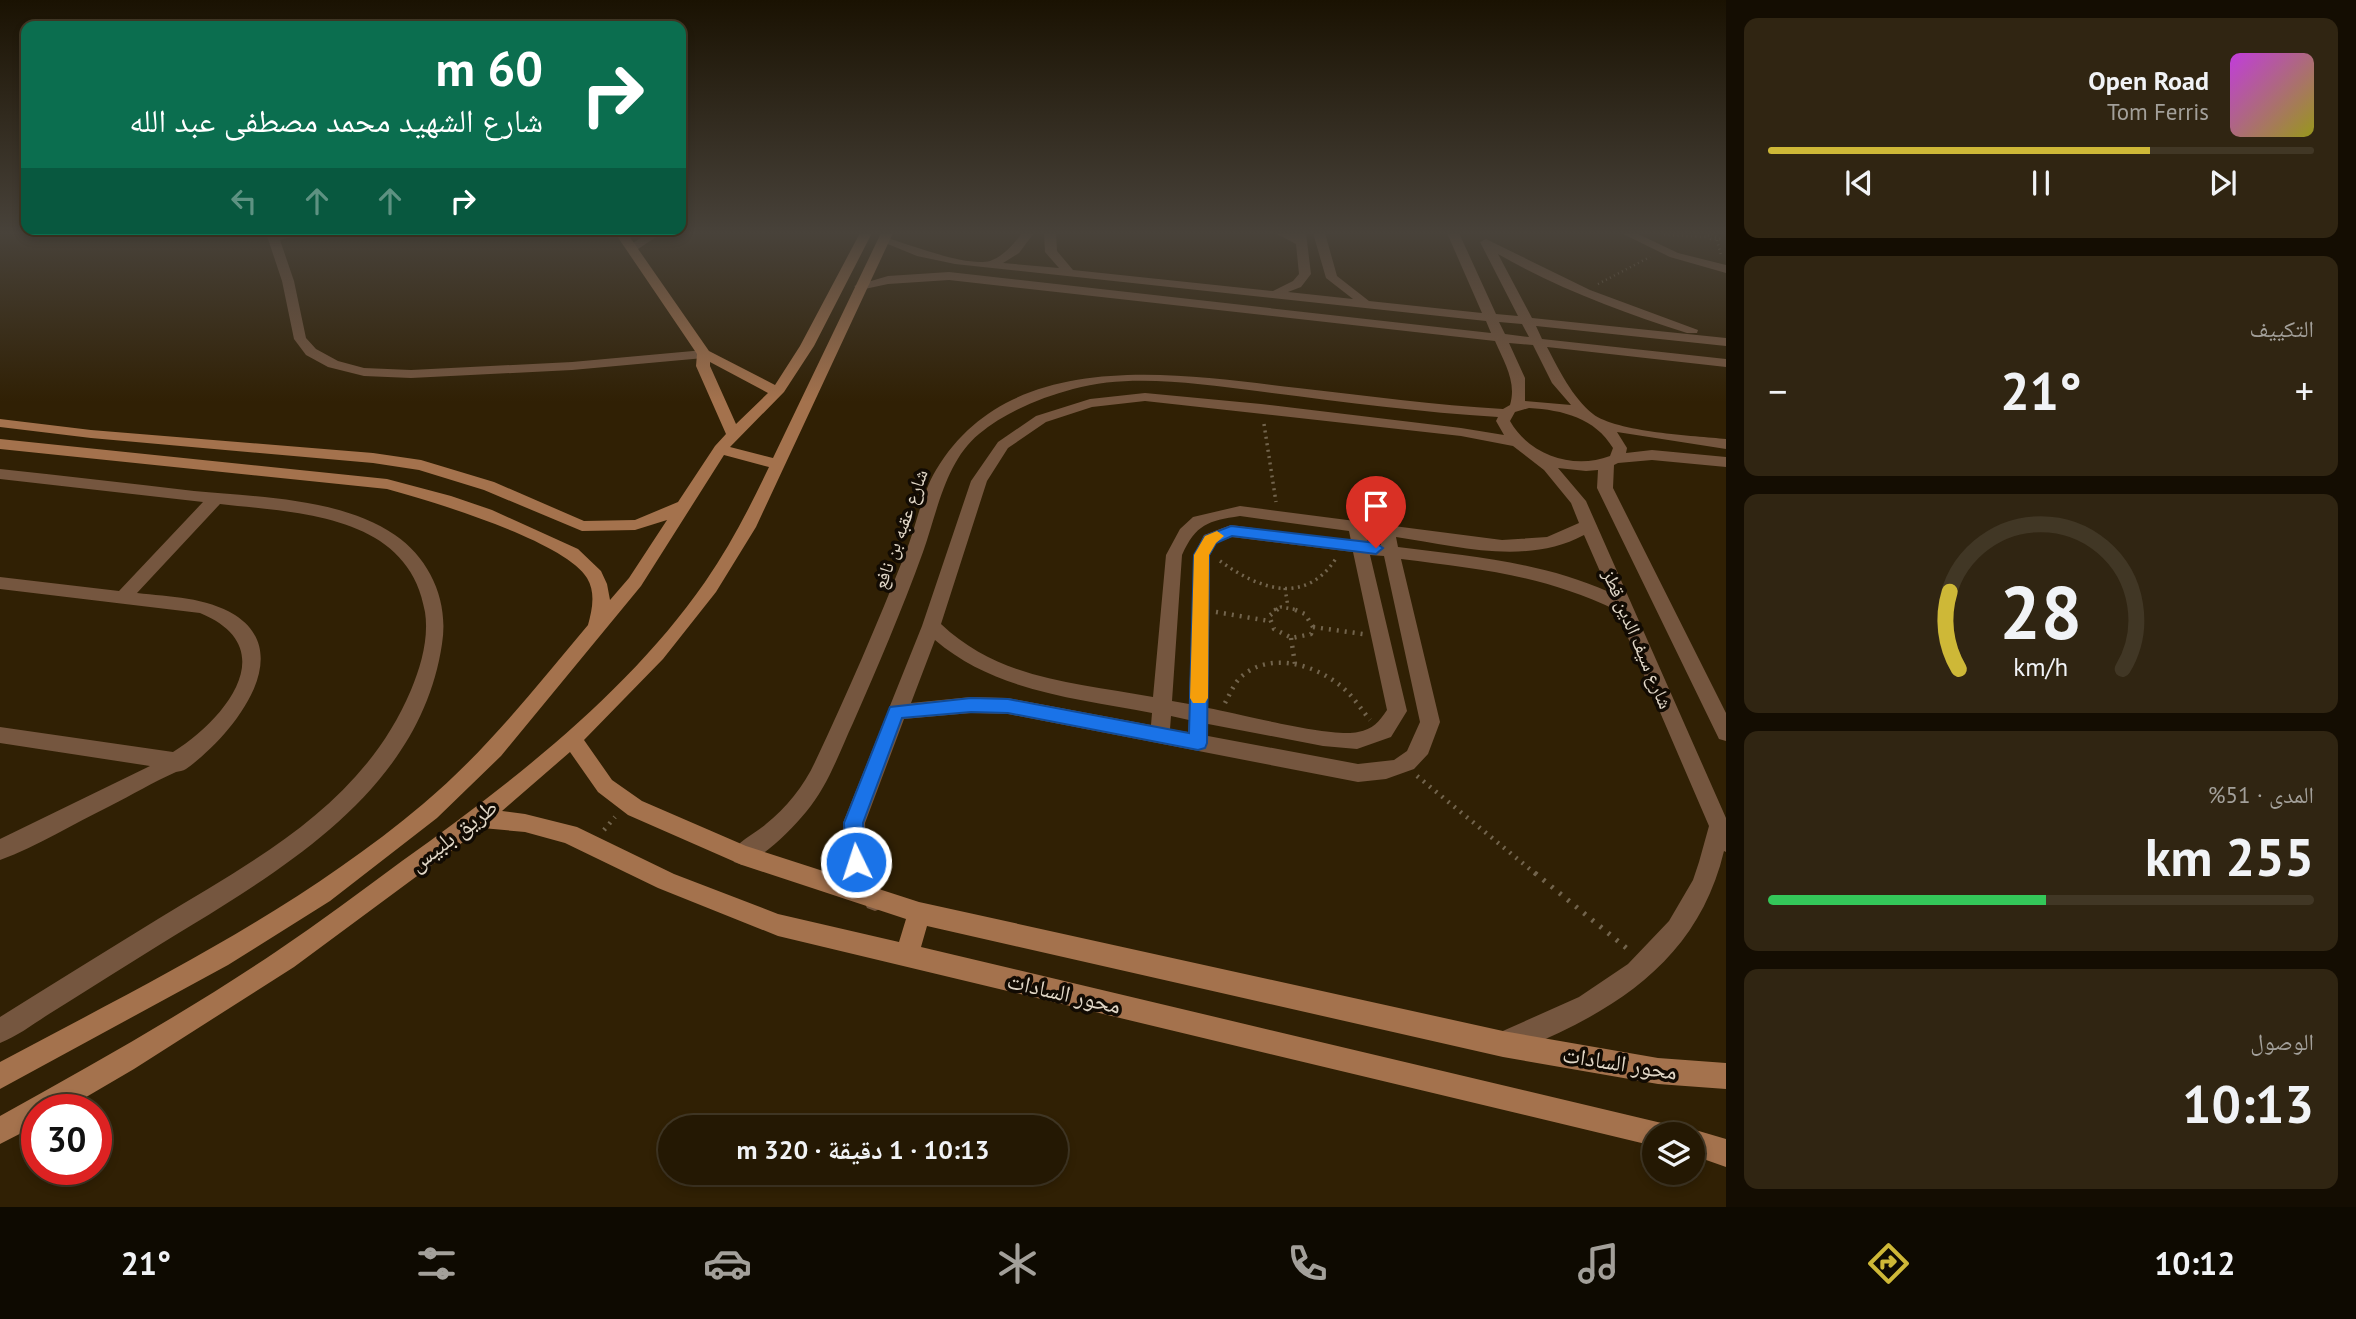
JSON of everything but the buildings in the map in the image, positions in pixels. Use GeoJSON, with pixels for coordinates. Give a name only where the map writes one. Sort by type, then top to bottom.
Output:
{"type":"FeatureCollection","features":[{"type":"Feature","properties":{"kind":"street"},"geometry":{"type":"LineString","coordinates":[[288,289],[300,339],[312,352],[333,363],[364,372],[411,374],[572,366],[704,354]]}},
{"type":"Feature","properties":{"kind":"street"},"geometry":{"type":"LineString","coordinates":[[659,289],[704,354],[777,392]]}},
{"type":"Feature","properties":{"kind":"street","name":"طريق بلبيس"},"geometry":{"type":"LineString","coordinates":[[0,1076],[220,957],[322,894],[417,822],[494,750],[635,582],[682,506],[727,442],[777,392],[807,346],[837,289]]}},
{"type":"Feature","properties":{"kind":"street","name":"طريق بلبيس"},"geometry":{"type":"LineString","coordinates":[[65,1094],[125,1060],[286,959],[479,818],[572,739],[657,654],[710,588],[748,527],[858,289]]}},
{"type":"Feature","properties":{"kind":"street"},"geometry":{"type":"LineString","coordinates":[[1069,289],[1726,363]]}},
{"type":"Feature","properties":{"kind":"street"},"geometry":{"type":"LineString","coordinates":[[1230,289],[1726,341]]}},
{"type":"Feature","properties":{"kind":"street"},"geometry":{"type":"LineString","coordinates":[[1274,294],[1287,289]]}},
{"type":"Feature","properties":{"kind":"street"},"geometry":{"type":"LineString","coordinates":[[1347,289],[1373,305]]}},
{"type":"Feature","properties":{"kind":"street"},"geometry":{"type":"LineString","coordinates":[[1478,289],[1520,384],[1511,409],[1503,421],[1507,431],[1523,446]]}},
{"type":"Feature","properties":{"kind":"street"},"geometry":{"type":"LineString","coordinates":[[1510,289],[1559,383],[1596,421],[1640,433],[1726,444]]}},
{"type":"Feature","properties":{"kind":"street"},"geometry":{"type":"LineString","coordinates":[[1578,289],[1642,314],[1726,341]]}},
{"type":"Feature","properties":{"kind":"street"},"geometry":{"type":"LineString","coordinates":[[704,354],[703,366],[727,442],[777,464]]}},
{"type":"Feature","properties":{"kind":"street","name":"شارع عقبه بن نافع"},"geometry":{"type":"LineString","coordinates":[[742,855],[775,831],[800,804],[819,775],[880,640],[942,472],[972,432],[1017,403],[1073,384],[1136,377],[1204,380],[1452,410],[1552,405],[1596,421]]}},
{"type":"Feature","properties":{"kind":"street"},"geometry":{"type":"LineString","coordinates":[[875,900],[856,862],[853,823],[931,626],[979,481],[1003,445],[1041,419],[1090,403],[1145,397],[1461,432],[1523,446],[1569,465],[1589,467],[1652,455],[1724,463]]}},
{"type":"Feature","properties":{"kind":"street","name":"شارع سيف الدين قطز"},"geometry":{"type":"LineString","coordinates":[[1596,421],[1614,436],[1620,449],[1603,475],[1608,495],[1726,733]]}},
{"type":"Feature","properties":{"kind":"street"},"geometry":{"type":"LineString","coordinates":[[0,422],[421,465],[489,486],[582,527],[635,525],[682,506]]}},
{"type":"Feature","properties":{"kind":"street"},"geometry":{"type":"LineString","coordinates":[[0,444],[65,453],[362,480],[451,501],[572,553],[587,563],[597,577],[603,593],[602,610],[596,629]]}},
{"type":"Feature","properties":{"kind":"street","name":"شارع سيف الدين قطز"},"geometry":{"type":"LineString","coordinates":[[1523,446],[1565,484],[1578,501],[1723,834]]}},
{"type":"Feature","properties":{"kind":"street"},"geometry":{"type":"LineString","coordinates":[[0,474],[296,507],[343,517],[375,529],[401,546],[420,569],[432,596],[434,639],[418,702],[395,743],[362,786],[318,827],[265,866],[0,1031]]}},
{"type":"Feature","properties":{"kind":"street"},"geometry":{"type":"LineString","coordinates":[[124,596],[215,499]]}},
{"type":"Feature","properties":{"kind":"street"},"geometry":{"type":"LineString","coordinates":[[1160,735],[1174,555],[1183,532],[1206,516],[1240,511],[1502,545],[1539,545],[1568,538],[1588,525]]}},
{"type":"Feature","properties":{"kind":"street"},"geometry":{"type":"LineString","coordinates":[[931,626],[962,653],[981,665],[1013,678],[1208,716],[1357,741],[1384,731],[1396,711],[1380,636],[1354,545],[1356,527]]}},
{"type":"Feature","properties":{"kind":"street"},"geometry":{"type":"LineString","coordinates":[[896,712],[971,705],[1008,706],[1358,773],[1383,772],[1404,765],[1424,747],[1430,722],[1386,530]]}},
{"type":"Feature","properties":{"kind":"street"},"geometry":{"type":"LineString","coordinates":[[1198,743],[1208,716],[1201,609],[1202,555],[1210,539],[1231,531],[1391,550],[1549,575],[1587,588],[1624,606]]}},
{"type":"Feature","properties":{"kind":"street"},"geometry":{"type":"LineString","coordinates":[[0,583],[202,607],[227,616],[244,632],[251,652],[249,677],[237,705],[213,734],[180,762],[0,850]]}},
{"type":"Feature","properties":{"kind":"street"},"geometry":{"type":"LineString","coordinates":[[0,735],[180,762]]}},
{"type":"Feature","properties":{"kind":"street","name":"محور السادات"},"geometry":{"type":"LineString","coordinates":[[572,739],[605,786],[627,802],[742,855],[875,900],[1503,1044],[1658,1071],[1726,1076]]}},
{"type":"Feature","properties":{"kind":"street","name":"محور السادات"},"geometry":{"type":"LineString","coordinates":[[479,818],[525,823],[569,834],[666,881],[778,925],[1642,1130]]}},
{"type":"Feature","properties":{"kind":"street"},"geometry":{"type":"LineString","coordinates":[[417,822],[439,845]]}},
{"type":"Feature","properties":{"kind":"street"},"geometry":{"type":"LineString","coordinates":[[1503,1044],[1559,1023],[1607,997],[1647,965],[1683,922],[1707,876],[1723,834]]}},
{"type":"Feature","properties":{"kind":"street"},"geometry":{"type":"LineString","coordinates":[[907,956],[919,912]]}},
{"type":"Feature","properties":{"kind":"street","name":"طريق بلبيس"},"geometry":{"type":"LineString","coordinates":[[0,1131],[21,1119]]}},
{"type":"Feature","properties":{"kind":"street"},"geometry":{"type":"LineString","coordinates":[[1705,1146],[1726,1153]]}},
{"type":"Feature","properties":{"kind":"path"},"geometry":{"type":"LineString","coordinates":[[1584,292],[1589,289]]}},
{"type":"Feature","properties":{"kind":"path"},"geometry":{"type":"LineString","coordinates":[[1261,408],[1278,516]]}},
{"type":"Feature","properties":{"kind":"path"},"geometry":{"type":"LineString","coordinates":[[1205,549],[1245,578],[1285,587],[1315,582],[1354,545]]}},
{"type":"Feature","properties":{"kind":"path"},"geometry":{"type":"LineString","coordinates":[[1285,587],[1288,607]]}},
{"type":"Feature","properties":{"kind":"path"},"geometry":{"type":"LineString","coordinates":[[1269,621],[1275,608],[1288,607],[1308,617],[1313,627]]}},
{"type":"Feature","properties":{"kind":"path"},"geometry":{"type":"LineString","coordinates":[[1201,609],[1269,621],[1279,633],[1291,638],[1307,637],[1313,627]]}},
{"type":"Feature","properties":{"kind":"path"},"geometry":{"type":"LineString","coordinates":[[1313,627],[1380,636]]}},
{"type":"Feature","properties":{"kind":"path"},"geometry":{"type":"LineString","coordinates":[[1291,638],[1295,665]]}},
{"type":"Feature","properties":{"kind":"path"},"geometry":{"type":"LineString","coordinates":[[1208,716],[1243,675],[1265,664],[1295,665],[1321,673],[1344,689],[1380,733]]}},
{"type":"Feature","properties":{"kind":"path"},"geometry":{"type":"LineString","coordinates":[[1404,765],[1647,965]]}},
{"type":"Feature","properties":{"kind":"path"},"geometry":{"type":"LineString","coordinates":[[592,845],[627,802]]}},
{"type":"Feature","properties":{"kind":"slow traffic"},"geometry":{"type":"LineString","coordinates":[[1199,698],[1202,555],[1210,539],[1217,536]]}},
{"type":"Feature","properties":{"kind":"route"},"geometry":{"type":"LineString","coordinates":[[856,862],[853,823],[896,712],[933,707],[1008,706],[1198,743],[1202,555],[1210,539],[1231,531],[1258,532],[1376,548]]}}]}
